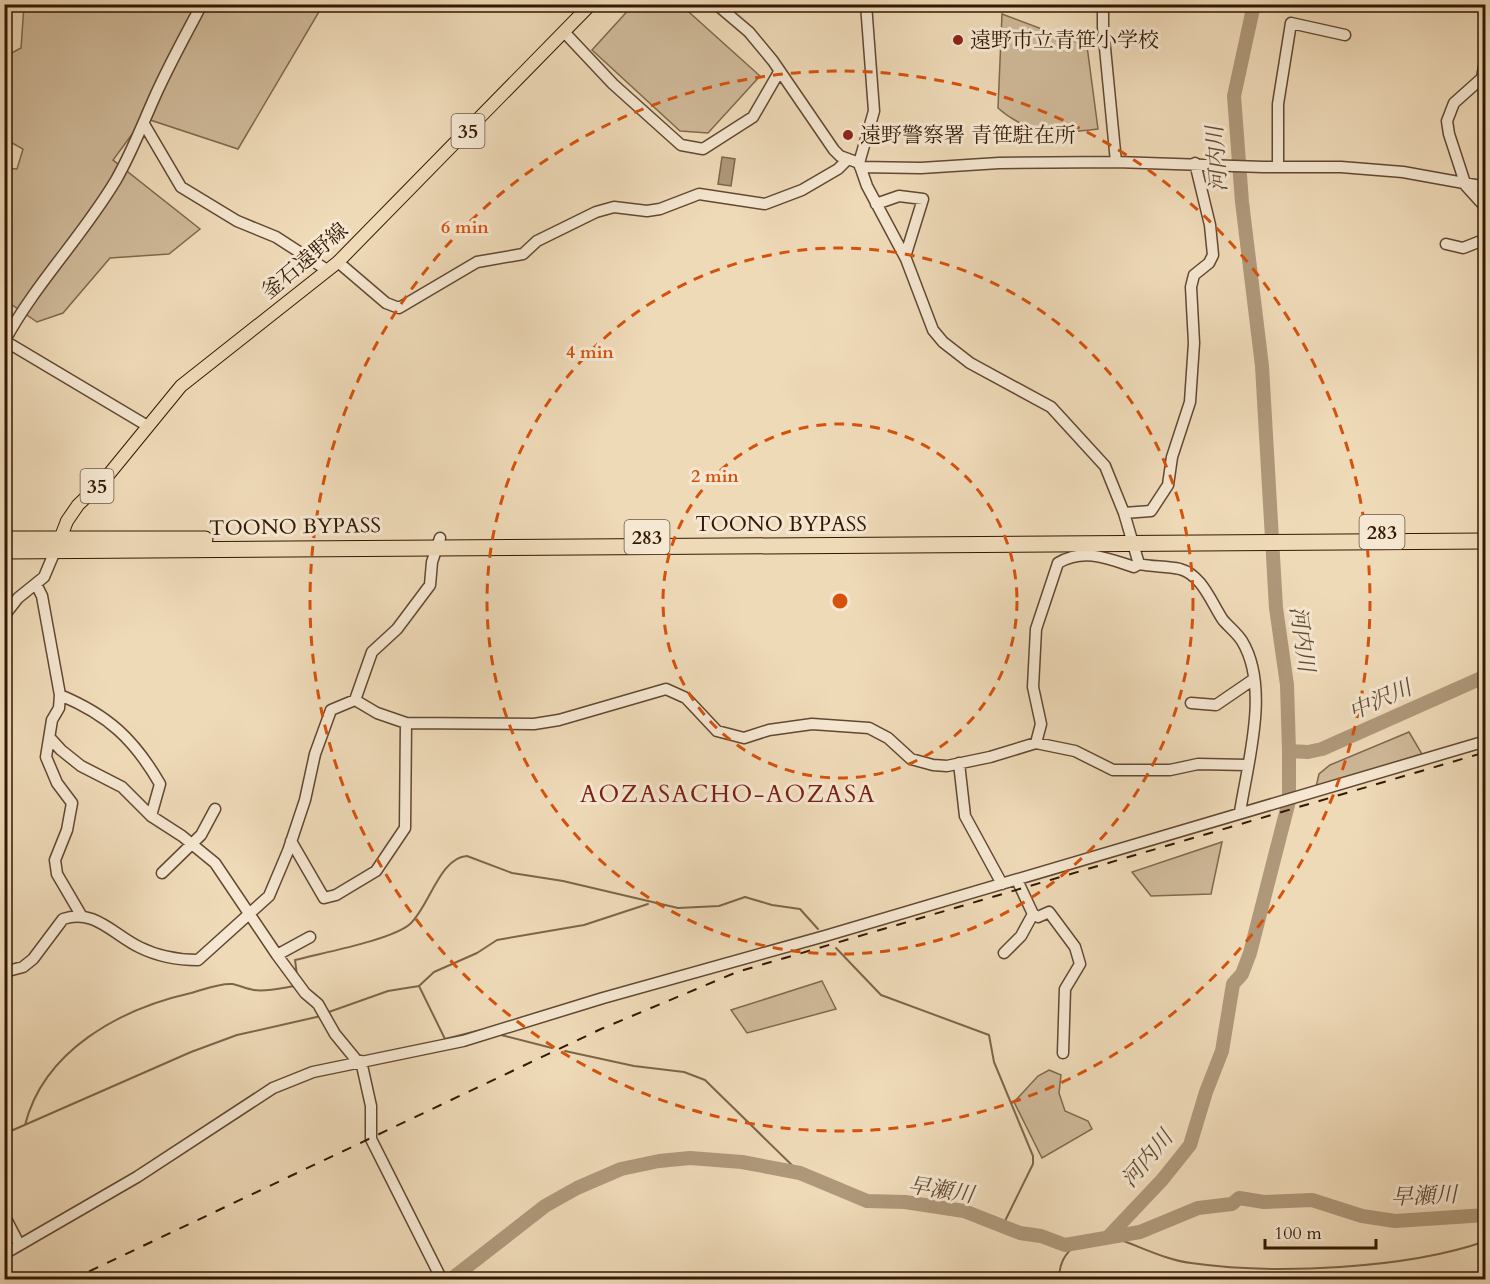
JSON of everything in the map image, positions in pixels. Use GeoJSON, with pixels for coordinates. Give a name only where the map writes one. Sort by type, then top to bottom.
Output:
{"type":"FeatureCollection","features":[{"type":"Feature","properties":{"kind":"highway","name":"TOONO BYPASS"},"geometry":{"type":"LineString","coordinates":[[1362,537],[1485,532]]}},
{"type":"Feature","properties":{"kind":"highway","name":"TOONO BYPASS"},"geometry":{"type":"LineString","coordinates":[[4,551],[57,545],[438,542],[1279,537],[1485,540]]}},
{"type":"Feature","properties":{"kind":"highway","name":"TOONO BYPASS"},"geometry":{"type":"LineString","coordinates":[[4,539],[57,545]]}},
{"type":"Feature","properties":{"kind":"main road","name":"釜石遠野線"},"geometry":{"type":"LineString","coordinates":[[57,545],[78,505],[105,479],[146,425],[180,386],[338,262],[591,4]]}},
{"type":"Feature","properties":{"kind":"street"},"geometry":{"type":"LineString","coordinates":[[146,425],[5,341],[13,323],[105,198],[136,145],[174,55],[202,4]]}},
{"type":"Feature","properties":{"kind":"street"},"geometry":{"type":"LineString","coordinates":[[716,4],[749,33],[834,150],[847,160],[859,165],[921,168],[999,163],[1116,162],[1263,167],[1341,166],[1393,171],[1466,186],[1485,187]]}},
{"type":"Feature","properties":{"kind":"street"},"geometry":{"type":"LineString","coordinates":[[866,4],[874,111],[859,165],[876,204],[905,257],[929,321],[943,342],[970,363],[1051,407],[1105,466],[1124,513],[1138,564]]}},
{"type":"Feature","properties":{"kind":"street"},"geometry":{"type":"LineString","coordinates":[[1103,4],[1116,162]]}},
{"type":"Feature","properties":{"kind":"street"},"geometry":{"type":"LineString","coordinates":[[1278,167],[1278,104],[1291,23],[1345,35]]}},
{"type":"Feature","properties":{"kind":"street"},"geometry":{"type":"LineString","coordinates":[[565,33],[613,84],[681,145],[703,149],[753,117],[779,72]]}},
{"type":"Feature","properties":{"kind":"street"},"geometry":{"type":"LineString","coordinates":[[1485,55],[1482,78],[1454,103],[1447,121],[1466,186],[1485,208]]}},
{"type":"Feature","properties":{"kind":"street"},"geometry":{"type":"LineString","coordinates":[[144,124],[181,187],[237,221],[276,237],[327,270]]}},
{"type":"Feature","properties":{"kind":"street"},"geometry":{"type":"LineString","coordinates":[[338,262],[386,303],[399,308],[477,262],[524,254],[537,241],[596,212],[614,207],[647,211],[660,209],[699,194],[765,204],[802,190],[838,169],[847,160]]}},
{"type":"Feature","properties":{"kind":"street"},"geometry":{"type":"LineString","coordinates":[[1124,513],[1151,511],[1168,485],[1173,457],[1190,402],[1194,343],[1191,286],[1194,275],[1209,263],[1214,246],[1199,164]]}},
{"type":"Feature","properties":{"kind":"street"},"geometry":{"type":"LineString","coordinates":[[876,204],[899,196],[922,199],[905,257]]}},
{"type":"Feature","properties":{"kind":"street"},"geometry":{"type":"LineString","coordinates":[[1446,244],[1463,248],[1485,239]]}},
{"type":"Feature","properties":{"kind":"street"},"geometry":{"type":"LineString","coordinates":[[4,972],[23,967],[33,959],[63,919],[81,915],[106,925],[140,947],[180,960],[198,960],[268,896],[305,800],[315,754],[331,710],[355,700],[372,652],[397,629],[430,585],[438,542]]}},
{"type":"Feature","properties":{"kind":"street"},"geometry":{"type":"LineString","coordinates":[[4,616],[18,598],[47,573],[57,545]]}},
{"type":"Feature","properties":{"kind":"street"},"geometry":{"type":"LineString","coordinates":[[1036,743],[1041,724],[1033,687],[1036,629],[1058,563],[1071,556],[1086,553],[1134,567],[1138,564],[1191,573],[1224,621],[1242,641],[1254,679],[1257,720],[1240,812]]}},
{"type":"Feature","properties":{"kind":"street"},"geometry":{"type":"LineString","coordinates":[[36,584],[42,596],[60,694],[59,708],[52,720],[46,757],[57,783],[72,802],[67,830],[55,860],[57,874],[81,915]]}},
{"type":"Feature","properties":{"kind":"street"},"geometry":{"type":"LineString","coordinates":[[1191,703],[1216,705],[1254,679]]}},
{"type":"Feature","properties":{"kind":"street"},"geometry":{"type":"LineString","coordinates":[[355,700],[377,713],[406,723],[534,724],[559,720],[666,689],[686,698],[717,731],[744,738],[769,730],[812,724],[869,728],[888,738],[911,759],[933,765],[990,758],[1036,743],[1075,751],[1113,770],[1170,770],[1198,764],[1247,765]]}},
{"type":"Feature","properties":{"kind":"street"},"geometry":{"type":"LineString","coordinates":[[60,694],[92,708],[139,751],[160,784],[151,816]]}},
{"type":"Feature","properties":{"kind":"street"},"geometry":{"type":"LineString","coordinates":[[291,841],[324,898],[336,895],[376,871],[405,828],[406,723]]}},
{"type":"Feature","properties":{"kind":"street"},"geometry":{"type":"LineString","coordinates":[[50,738],[81,766],[122,787],[151,816],[182,836],[215,863],[247,914],[359,1061],[371,1106],[371,1139],[442,1280]]}},
{"type":"Feature","properties":{"kind":"street"},"geometry":{"type":"LineString","coordinates":[[4,1254],[137,1177],[273,1088],[313,1072],[463,1041],[603,998],[1017,880],[1485,741]]}},
{"type":"Feature","properties":{"kind":"street"},"geometry":{"type":"LineString","coordinates":[[959,763],[965,816],[1002,884]]}},
{"type":"Feature","properties":{"kind":"street"},"geometry":{"type":"LineString","coordinates":[[162,873],[189,844],[201,835],[215,809]]}},
{"type":"Feature","properties":{"kind":"street"},"geometry":{"type":"LineString","coordinates":[[1017,880],[1032,914],[1038,917],[1049,912],[1075,947],[1080,964],[1065,989],[1063,1053]]}},
{"type":"Feature","properties":{"kind":"street"},"geometry":{"type":"LineString","coordinates":[[1004,953],[1021,936],[1032,914]]}},
{"type":"Feature","properties":{"kind":"street"},"geometry":{"type":"LineString","coordinates":[[277,955],[310,937]]}},
{"type":"Feature","properties":{"kind":"street"},"geometry":{"type":"LineString","coordinates":[[4,1215],[19,1244]]}},
{"type":"Feature","properties":{"kind":"shaded area"},"geometry":{"type":"Polygon","coordinates":[[[24,5],[323,5],[238,149],[144,118],[113,160],[200,229],[169,254],[110,258],[63,313],[37,322],[5,300],[4,168],[17,169],[23,149],[5,139],[4,57],[21,48],[24,5]]]}},
{"type":"Feature","properties":{"kind":"shaded area"},"geometry":{"type":"Polygon","coordinates":[[[633,5],[681,5],[760,76],[708,133],[680,131],[592,50],[633,5]]]}},
{"type":"Feature","properties":{"kind":"shaded area"},"geometry":{"type":"Polygon","coordinates":[[[1002,14],[1087,46],[1098,129],[1057,132],[1033,128],[1009,117],[998,108],[1002,14]]]}},
{"type":"Feature","properties":{"kind":"shaded area"},"geometry":{"type":"Polygon","coordinates":[[[722,157],[735,159],[731,186],[718,184],[722,157]]]}},
{"type":"Feature","properties":{"kind":"shaded area"},"geometry":{"type":"Polygon","coordinates":[[[1409,732],[1422,754],[1316,787],[1319,774],[1330,765],[1409,732]]]}},
{"type":"Feature","properties":{"kind":"shaded area"},"geometry":{"type":"Polygon","coordinates":[[[1222,842],[1211,894],[1151,896],[1132,872],[1222,842]]]}},
{"type":"Feature","properties":{"kind":"shaded area"},"geometry":{"type":"Polygon","coordinates":[[[822,981],[836,1009],[747,1033],[731,1010],[822,981]]]}},
{"type":"Feature","properties":{"kind":"shaded area"},"geometry":{"type":"Polygon","coordinates":[[[1049,1070],[1061,1075],[1059,1093],[1065,1111],[1088,1121],[1092,1129],[1042,1158],[1014,1102],[1038,1076],[1049,1070]]]}},
{"type":"Feature","properties":{"kind":"waterway","name":"河内川"},"geometry":{"type":"LineString","coordinates":[[1109,1236],[1162,1180],[1190,1145],[1206,1092],[1222,1051],[1233,984],[1242,974],[1250,953],[1289,801],[1287,685],[1276,608],[1262,366],[1242,202],[1234,96],[1254,4]]}},
{"type":"Feature","properties":{"kind":"waterway","name":"中沢川"},"geometry":{"type":"LineString","coordinates":[[1289,751],[1308,752],[1322,749],[1486,676]]}},
{"type":"Feature","properties":{"kind":"waterway"},"geometry":{"type":"LineString","coordinates":[[297,975],[295,960],[373,941],[410,924],[442,873],[449,865],[467,856],[512,873],[563,881],[678,908],[719,906],[745,897],[772,905],[800,909],[818,929]]}},
{"type":"Feature","properties":{"kind":"waterway"},"geometry":{"type":"LineString","coordinates":[[326,1013],[388,991],[419,986],[434,972],[477,953],[497,940],[584,925],[648,904]]}},
{"type":"Feature","properties":{"kind":"waterway"},"geometry":{"type":"LineString","coordinates":[[836,948],[881,995],[989,1035],[994,1062],[1033,1156],[1033,1164],[1003,1225]]}},
{"type":"Feature","properties":{"kind":"waterway"},"geometry":{"type":"LineString","coordinates":[[25,1125],[35,1098],[49,1075],[67,1054],[112,1022],[164,1000],[222,985],[232,984],[259,990],[295,986]]}},
{"type":"Feature","properties":{"kind":"waterway"},"geometry":{"type":"LineString","coordinates":[[419,986],[445,1039],[481,1030]]}},
{"type":"Feature","properties":{"kind":"waterway"},"geometry":{"type":"LineString","coordinates":[[4,1134],[191,1052],[237,1035],[321,1016]]}},
{"type":"Feature","properties":{"kind":"waterway"},"geometry":{"type":"LineString","coordinates":[[501,1035],[552,1048]]}},
{"type":"Feature","properties":{"kind":"waterway"},"geometry":{"type":"LineString","coordinates":[[565,1051],[634,1066],[684,1072],[705,1080],[800,1173]]}},
{"type":"Feature","properties":{"kind":"waterway","name":"早瀬川"},"geometry":{"type":"LineString","coordinates":[[450,1280],[545,1206],[577,1188],[621,1169],[659,1161],[690,1158],[742,1162],[800,1173],[867,1201],[905,1202],[964,1211],[1020,1233],[1041,1236],[1065,1245],[1140,1232],[1198,1208],[1232,1204],[1239,1198],[1264,1202],[1312,1200],[1362,1216],[1395,1221],[1486,1215]]}},
{"type":"Feature","properties":{"kind":"waterway"},"geometry":{"type":"LineString","coordinates":[[1109,1236],[1181,1261],[1261,1269],[1340,1267],[1380,1263],[1418,1258],[1486,1241]]}},
{"type":"Feature","properties":{"kind":"waterway"},"geometry":{"type":"LineString","coordinates":[[1059,1280],[1063,1260],[1077,1244]]}},
{"type":"Feature","properties":{"kind":"railway"},"geometry":{"type":"LineString","coordinates":[[71,1280],[601,1029],[737,972],[1486,752]]}},
{"type":"Feature","properties":{"kind":"place","name":"遠野市立青笹小学校"},"geometry":{"type":"Point","coordinates":[958,40]}},
{"type":"Feature","properties":{"kind":"place","name":"遠野警察署 青笹駐在所"},"geometry":{"type":"Point","coordinates":[848,135]}},
{"type":"Feature","properties":{"kind":"district","name":"AOZASACHO-AOZASA"},"geometry":{"type":"Point","coordinates":[728,794]}}]}
